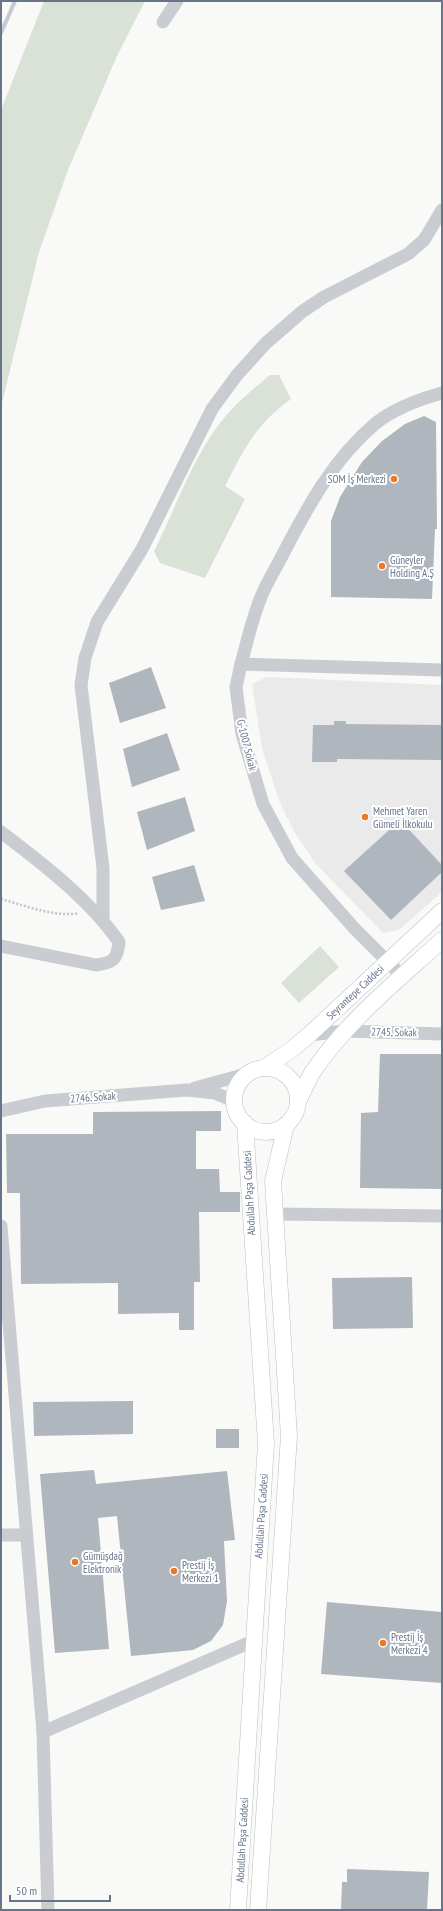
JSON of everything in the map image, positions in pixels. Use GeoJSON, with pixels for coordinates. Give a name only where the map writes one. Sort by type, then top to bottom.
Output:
{"type":"FeatureCollection","features":[{"type":"Feature","properties":{"kind":"main road","name":"Seyrantepe Caddesi"},"geometry":{"type":"LineString","coordinates":[[257,1070],[291,1050],[309,1035],[442,911]]}},
{"type":"Feature","properties":{"kind":"main road","name":"Seyrantepe Caddesi"},"geometry":{"type":"LineString","coordinates":[[298,1101],[311,1075],[345,1031],[442,940]]}},
{"type":"Feature","properties":{"kind":"main road"},"geometry":{"type":"LineString","coordinates":[[273,1068],[288,1077],[294,1084],[298,1101],[297,1110],[286,1125],[276,1130],[265,1132],[254,1129],[245,1123],[240,1118],[235,1106],[236,1091],[244,1077],[257,1070],[273,1068]]}},
{"type":"Feature","properties":{"kind":"main road","name":"Abdullah Paşa Caddesi"},"geometry":{"type":"LineString","coordinates":[[238,1910],[266,1443],[245,1123]]}},
{"type":"Feature","properties":{"kind":"main road","name":"Abdullah Paşa Caddesi"},"geometry":{"type":"LineString","coordinates":[[258,1910],[290,1436],[273,1181],[286,1125]]}},
{"type":"Feature","properties":{"kind":"street"},"geometry":{"type":"LineString","coordinates":[[163,22],[177,1]]}},
{"type":"Feature","properties":{"kind":"street"},"geometry":{"type":"LineString","coordinates":[[103,920],[103,868],[81,685],[85,658],[97,622],[142,549],[212,409],[237,375],[266,343],[303,311],[324,298],[408,254],[424,240],[442,210]]}},
{"type":"Feature","properties":{"kind":"street","name":"G-1007 Sokak"},"geometry":{"type":"LineString","coordinates":[[402,976],[354,928],[292,858],[263,804],[242,734],[236,687],[250,629],[261,597],[298,525],[326,478],[350,446],[377,422],[410,404],[442,393]]}},
{"type":"Feature","properties":{"kind":"street"},"geometry":{"type":"LineString","coordinates":[[241,664],[442,670]]}},
{"type":"Feature","properties":{"kind":"street"},"geometry":{"type":"LineString","coordinates":[[1,832],[30,854],[103,920],[119,942],[118,955],[110,962],[96,965],[1,946]]}},
{"type":"Feature","properties":{"kind":"street","name":"2745. Sokak"},"geometry":{"type":"LineString","coordinates":[[309,1035],[345,1031],[442,1034]]}},
{"type":"Feature","properties":{"kind":"street"},"geometry":{"type":"LineString","coordinates":[[187,1090],[257,1070]]}},
{"type":"Feature","properties":{"kind":"street"},"geometry":{"type":"LineString","coordinates":[[187,1090],[215,1093],[229,1099],[235,1106]]}},
{"type":"Feature","properties":{"kind":"street","name":"2746. Sokak"},"geometry":{"type":"LineString","coordinates":[[1,1111],[45,1101],[187,1090]]}},
{"type":"Feature","properties":{"kind":"street"},"geometry":{"type":"LineString","coordinates":[[274,1214],[442,1216]]}},
{"type":"Feature","properties":{"kind":"street"},"geometry":{"type":"LineString","coordinates":[[1,1226],[6,1357],[26,1535],[43,1732],[48,1910]]}},
{"type":"Feature","properties":{"kind":"street"},"geometry":{"type":"LineString","coordinates":[[1,1536],[26,1535]]}},
{"type":"Feature","properties":{"kind":"street"},"geometry":{"type":"LineString","coordinates":[[43,1732],[253,1641]]}},
{"type":"Feature","properties":{"kind":"path"},"geometry":{"type":"LineString","coordinates":[[1,899],[32,908],[70,915],[92,910]]}},
{"type":"Feature","properties":{"kind":"shaded area"},"geometry":{"type":"Polygon","coordinates":[[[44,1],[145,1],[117,56],[68,170],[39,252],[1,407],[1,110],[44,1]]]}},
{"type":"Feature","properties":{"kind":"shaded area"},"geometry":{"type":"Polygon","coordinates":[[[270,375],[279,375],[291,399],[268,418],[252,438],[225,486],[245,499],[205,578],[160,563],[154,551],[197,459],[218,425],[231,410],[270,375]]]}},
{"type":"Feature","properties":{"kind":"shaded area","name":"Mehmet Yaren Gümeli İlkokulu"},"geometry":{"type":"Polygon","coordinates":[[[267,677],[442,685],[442,892],[399,930],[383,933],[315,863],[294,831],[280,803],[262,748],[252,684],[267,677]]]}},
{"type":"Feature","properties":{"kind":"shaded area"},"geometry":{"type":"Polygon","coordinates":[[[320,946],[339,967],[299,1003],[281,983],[320,946]]]}},
{"type":"Feature","properties":{"kind":"building"},"geometry":{"type":"Polygon","coordinates":[[[424,416],[436,422],[437,529],[435,529],[432,599],[331,597],[331,521],[340,497],[362,462],[382,441],[405,424],[424,416]]]}},
{"type":"Feature","properties":{"kind":"building"},"geometry":{"type":"Polygon","coordinates":[[[151,667],[166,708],[120,723],[109,683],[151,667]]]}},
{"type":"Feature","properties":{"kind":"building"},"geometry":{"type":"Polygon","coordinates":[[[334,721],[346,721],[346,724],[442,725],[442,760],[337,759],[337,762],[312,762],[313,725],[334,725],[334,721]]]}},
{"type":"Feature","properties":{"kind":"building"},"geometry":{"type":"Polygon","coordinates":[[[167,733],[180,770],[132,787],[123,749],[167,733]]]}},
{"type":"Feature","properties":{"kind":"building"},"geometry":{"type":"Polygon","coordinates":[[[185,797],[195,831],[147,850],[137,812],[185,797]]]}},
{"type":"Feature","properties":{"kind":"building"},"geometry":{"type":"Polygon","coordinates":[[[400,820],[442,865],[442,872],[391,920],[344,871],[400,820]]]}},
{"type":"Feature","properties":{"kind":"building"},"geometry":{"type":"Polygon","coordinates":[[[194,865],[205,901],[161,910],[152,877],[194,865]]]}},
{"type":"Feature","properties":{"kind":"building"},"geometry":{"type":"Polygon","coordinates":[[[380,1054],[442,1054],[442,1189],[360,1188],[361,1113],[378,1112],[380,1054]]]}},
{"type":"Feature","properties":{"kind":"building"},"geometry":{"type":"Polygon","coordinates":[[[221,1111],[221,1131],[196,1131],[196,1169],[219,1169],[220,1192],[240,1192],[240,1212],[199,1212],[200,1282],[194,1282],[194,1330],[179,1330],[179,1313],[118,1314],[118,1283],[21,1284],[20,1193],[7,1193],[6,1134],[93,1134],[93,1112],[221,1111]]]}},
{"type":"Feature","properties":{"kind":"building"},"geometry":{"type":"Polygon","coordinates":[[[412,1277],[413,1328],[333,1329],[332,1278],[412,1277]]]}},
{"type":"Feature","properties":{"kind":"building"},"geometry":{"type":"Polygon","coordinates":[[[133,1401],[133,1434],[34,1436],[33,1402],[133,1401]]]}},
{"type":"Feature","properties":{"kind":"building"},"geometry":{"type":"Polygon","coordinates":[[[216,1429],[239,1429],[239,1448],[216,1448],[216,1429]]]}},
{"type":"Feature","properties":{"kind":"building","name":"Prestij İş Merkezi 1"},"geometry":{"type":"Polygon","coordinates":[[[94,1470],[96,1484],[227,1471],[235,1540],[224,1541],[227,1601],[223,1625],[211,1641],[193,1650],[131,1656],[117,1516],[98,1518],[109,1649],[55,1653],[40,1474],[94,1470]]]}},
{"type":"Feature","properties":{"kind":"building","name":"Prestij İş Merkezi 4"},"geometry":{"type":"Polygon","coordinates":[[[327,1602],[442,1612],[442,1683],[321,1674],[327,1602]]]}},
{"type":"Feature","properties":{"kind":"building"},"geometry":{"type":"Polygon","coordinates":[[[347,1869],[429,1872],[427,1910],[341,1910],[342,1882],[347,1882],[347,1869]]]}},
{"type":"Feature","properties":{"kind":"waterway"},"geometry":{"type":"LineString","coordinates":[[1,33],[15,1]]}},
{"type":"Feature","properties":{"kind":"place","name":"SOM İş Merkezi"},"geometry":{"type":"Point","coordinates":[394,479]}},
{"type":"Feature","properties":{"kind":"place","name":"Güneyler Holding A.Ş"},"geometry":{"type":"Point","coordinates":[382,566]}},
{"type":"Feature","properties":{"kind":"place","name":"Mehmet Yaren Gümeli İlkokulu"},"geometry":{"type":"Point","coordinates":[365,817]}},
{"type":"Feature","properties":{"kind":"place","name":"Gümüşdağ Elektronik"},"geometry":{"type":"Point","coordinates":[75,1562]}},
{"type":"Feature","properties":{"kind":"place","name":"Prestij İş Merkezi 1"},"geometry":{"type":"Point","coordinates":[174,1571]}},
{"type":"Feature","properties":{"kind":"place","name":"Prestij İş Merkezi 4"},"geometry":{"type":"Point","coordinates":[383,1643]}}]}
